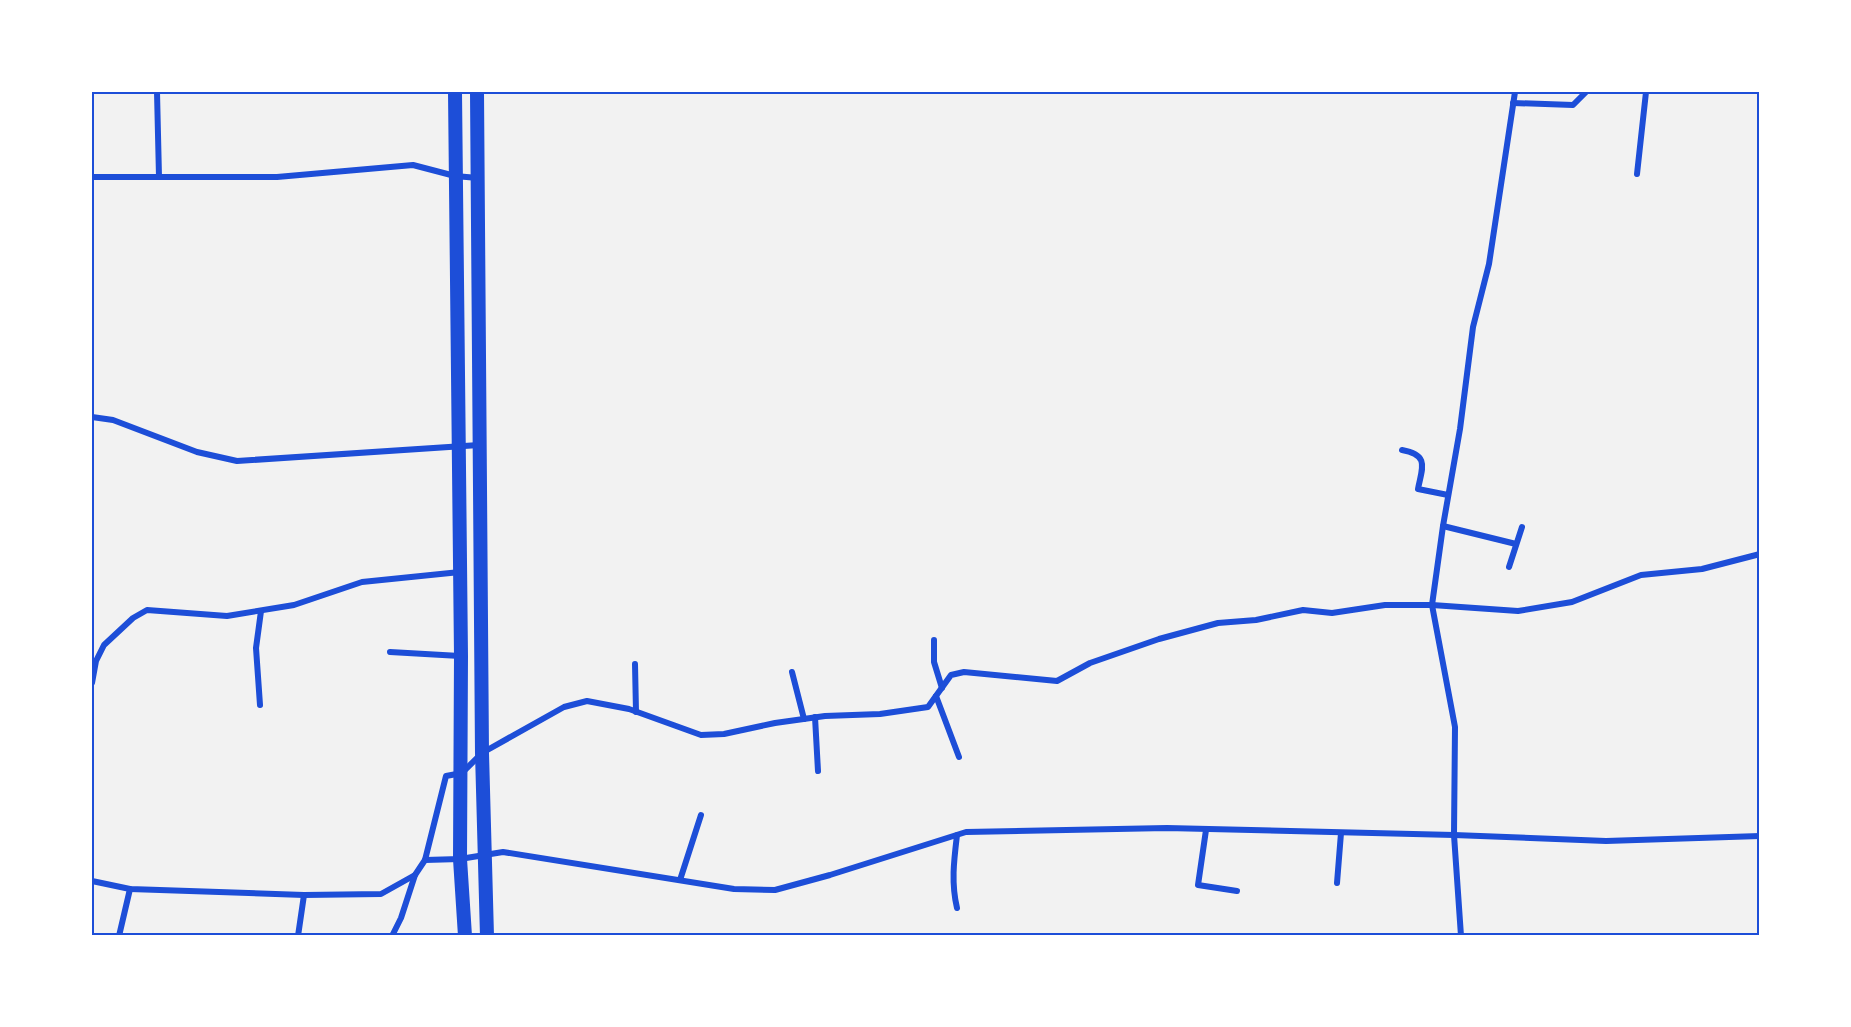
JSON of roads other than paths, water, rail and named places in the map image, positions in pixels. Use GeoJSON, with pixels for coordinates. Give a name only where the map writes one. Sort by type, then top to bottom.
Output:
{"type":"FeatureCollection","features":[{"type":"Feature","properties":{"kind":"highway"},"geometry":{"type":"LineString","coordinates":[[455,92],[462,773],[460,859],[465,936]]}},
{"type":"Feature","properties":{"kind":"highway"},"geometry":{"type":"LineString","coordinates":[[477,92],[482,753],[487,936]]}},
{"type":"Feature","properties":{"kind":"street"},"geometry":{"type":"LineString","coordinates":[[158,92],[159,177]]}},
{"type":"Feature","properties":{"kind":"street"},"geometry":{"type":"LineString","coordinates":[[1461,936],[1454,835],[1455,727],[1432,605],[1460,429],[1473,327],[1489,264],[1515,92]]}},
{"type":"Feature","properties":{"kind":"street"},"geometry":{"type":"LineString","coordinates":[[1513,104],[1573,105],[1586,92]]}},
{"type":"Feature","properties":{"kind":"street"},"geometry":{"type":"LineString","coordinates":[[1637,174],[1646,92]]}},
{"type":"Feature","properties":{"kind":"street"},"geometry":{"type":"LineString","coordinates":[[92,177],[277,177],[413,165],[455,176],[478,178]]}},
{"type":"Feature","properties":{"kind":"street"},"geometry":{"type":"LineString","coordinates":[[92,417],[113,420],[197,452],[237,460],[480,445]]}},
{"type":"Feature","properties":{"kind":"street"},"geometry":{"type":"LineString","coordinates":[[1402,450],[1414,452],[1420,456],[1423,463],[1418,489],[1449,495]]}},
{"type":"Feature","properties":{"kind":"street"},"geometry":{"type":"LineString","coordinates":[[1443,526],[1516,544]]}},
{"type":"Feature","properties":{"kind":"street"},"geometry":{"type":"LineString","coordinates":[[1509,567],[1522,527]]}},
{"type":"Feature","properties":{"kind":"street"},"geometry":{"type":"LineString","coordinates":[[392,936],[401,918],[415,875],[425,860],[446,776],[462,773],[482,753],[564,707],[587,701],[636,712],[701,735],[724,734],[815,717],[880,714],[928,707],[951,675],[964,672],[1057,681],[1090,663],[1159,639],[1218,623],[1256,620],[1303,610],[1332,613],[1385,605],[1432,605],[1518,611],[1572,602],[1641,575],[1702,569],[1760,554]]}},
{"type":"Feature","properties":{"kind":"street"},"geometry":{"type":"LineString","coordinates":[[92,683],[96,661],[104,645],[133,618],[147,610],[227,616],[294,605],[362,582],[460,572]]}},
{"type":"Feature","properties":{"kind":"street"},"geometry":{"type":"LineString","coordinates":[[260,705],[256,648],[261,611]]}},
{"type":"Feature","properties":{"kind":"street"},"geometry":{"type":"LineString","coordinates":[[934,640],[934,662],[942,688]]}},
{"type":"Feature","properties":{"kind":"street"},"geometry":{"type":"LineString","coordinates":[[390,652],[461,656]]}},
{"type":"Feature","properties":{"kind":"street"},"geometry":{"type":"LineString","coordinates":[[635,664],[636,712]]}},
{"type":"Feature","properties":{"kind":"street"},"geometry":{"type":"LineString","coordinates":[[792,672],[804,719]]}},
{"type":"Feature","properties":{"kind":"street"},"geometry":{"type":"LineString","coordinates":[[936,696],[959,757]]}},
{"type":"Feature","properties":{"kind":"street"},"geometry":{"type":"LineString","coordinates":[[815,717],[818,771]]}},
{"type":"Feature","properties":{"kind":"street"},"geometry":{"type":"LineString","coordinates":[[680,880],[701,815]]}},
{"type":"Feature","properties":{"kind":"street"},"geometry":{"type":"LineString","coordinates":[[425,860],[460,859],[503,852],[734,889],[775,890],[966,832],[1167,828],[1606,841],[1760,836]]}},
{"type":"Feature","properties":{"kind":"street"},"geometry":{"type":"LineString","coordinates":[[1206,830],[1198,885],[1237,891]]}},
{"type":"Feature","properties":{"kind":"street"},"geometry":{"type":"LineString","coordinates":[[1337,883],[1341,833]]}},
{"type":"Feature","properties":{"kind":"street"},"geometry":{"type":"LineString","coordinates":[[957,835],[953,874],[957,908]]}},
{"type":"Feature","properties":{"kind":"street"},"geometry":{"type":"LineString","coordinates":[[92,881],[130,889],[304,895],[381,894],[415,875]]}},
{"type":"Feature","properties":{"kind":"street"},"geometry":{"type":"LineString","coordinates":[[119,936],[130,889]]}},
{"type":"Feature","properties":{"kind":"street"},"geometry":{"type":"LineString","coordinates":[[298,936],[304,895]]}}]}
